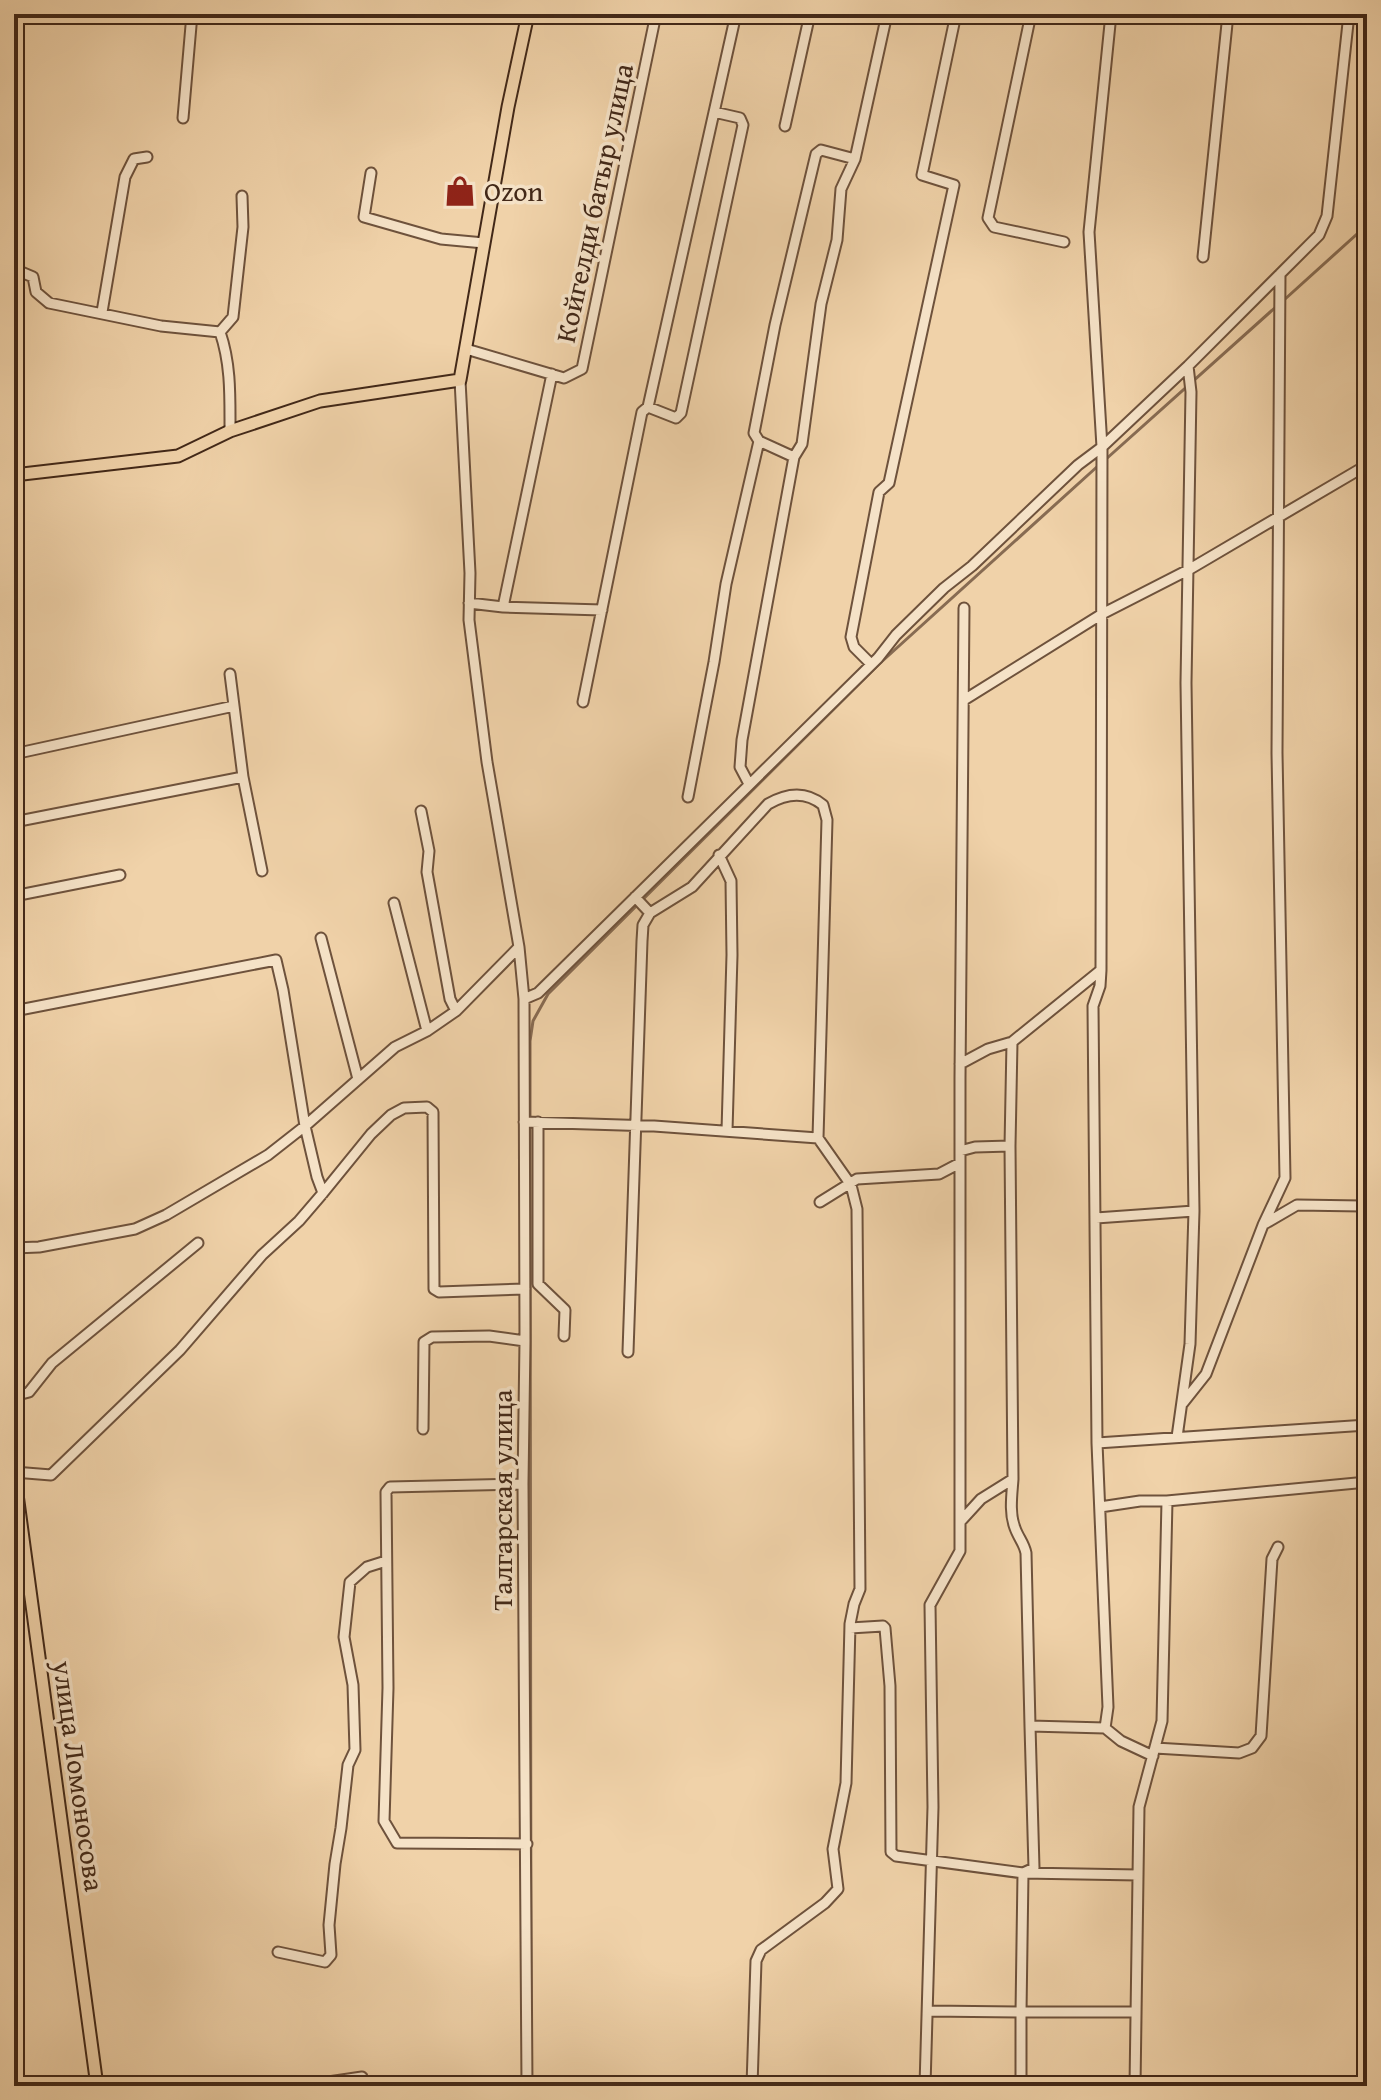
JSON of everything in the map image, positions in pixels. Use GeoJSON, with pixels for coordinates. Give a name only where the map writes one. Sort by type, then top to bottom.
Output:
{"type":"FeatureCollection","features":[{"type":"Feature","properties":{"kind":"main road"},"geometry":{"type":"LineString","coordinates":[[14,475],[178,456],[230,431],[320,401],[460,380],[528,14]]}},
{"type":"Feature","properties":{"kind":"main road","name":"улица Ломоносова"},"geometry":{"type":"LineString","coordinates":[[14,1472],[97,2086]]}},
{"type":"Feature","properties":{"kind":"street"},"geometry":{"type":"LineString","coordinates":[[183,118],[192,14]]}},
{"type":"Feature","properties":{"kind":"street","name":"Койгелди батыр улица"},"geometry":{"type":"LineString","coordinates":[[552,374],[564,378],[582,369],[656,14]]}},
{"type":"Feature","properties":{"kind":"street"},"geometry":{"type":"LineString","coordinates":[[583,702],[642,412],[648,407],[736,14]]}},
{"type":"Feature","properties":{"kind":"street"},"geometry":{"type":"LineString","coordinates":[[785,126],[810,14]]}},
{"type":"Feature","properties":{"kind":"street"},"geometry":{"type":"LineString","coordinates":[[749,784],[740,767],[742,740],[794,457],[802,444],[821,304],[837,240],[841,189],[855,159],[887,14]]}},
{"type":"Feature","properties":{"kind":"street"},"geometry":{"type":"LineString","coordinates":[[871,664],[854,647],[851,637],[879,492],[889,483],[954,185],[922,175],[956,14]]}},
{"type":"Feature","properties":{"kind":"street"},"geometry":{"type":"LineString","coordinates":[[1031,14],[988,218],[994,227],[1064,242]]}},
{"type":"Feature","properties":{"kind":"street"},"geometry":{"type":"LineString","coordinates":[[1105,1728],[1108,1707],[1097,1443],[1093,1006],[1100,986],[1101,970],[1102,447],[1089,232],[1111,14]]}},
{"type":"Feature","properties":{"kind":"street"},"geometry":{"type":"LineString","coordinates":[[1203,257],[1228,14]]}},
{"type":"Feature","properties":{"kind":"street"},"geometry":{"type":"LineString","coordinates":[[524,999],[538,993],[638,900],[944,588],[972,566],[1078,465],[1102,447],[1319,235],[1327,216],[1349,14]]}},
{"type":"Feature","properties":{"kind":"street"},"geometry":{"type":"LineString","coordinates":[[648,407],[676,418],[681,413],[743,125],[740,118],[714,112]]}},
{"type":"Feature","properties":{"kind":"street"},"geometry":{"type":"LineString","coordinates":[[794,457],[759,441],[754,433],[775,325],[816,154],[821,150],[855,159]]}},
{"type":"Feature","properties":{"kind":"street"},"geometry":{"type":"LineString","coordinates":[[102,312],[125,177],[134,159],[147,157]]}},
{"type":"Feature","properties":{"kind":"street"},"geometry":{"type":"LineString","coordinates":[[371,173],[364,217],[441,239],[484,243]]}},
{"type":"Feature","properties":{"kind":"street"},"geometry":{"type":"LineString","coordinates":[[220,332],[233,317],[243,227],[242,196]]}},
{"type":"Feature","properties":{"kind":"street"},"geometry":{"type":"LineString","coordinates":[[14,269],[33,277],[36,292],[49,303],[161,326],[220,332]]}},
{"type":"Feature","properties":{"kind":"street"},"geometry":{"type":"LineString","coordinates":[[1183,1403],[1206,1374],[1263,1225],[1285,1178],[1278,908],[1280,274]]}},
{"type":"Feature","properties":{"kind":"street"},"geometry":{"type":"LineString","coordinates":[[220,332],[230,375],[230,431]]}},
{"type":"Feature","properties":{"kind":"street"},"geometry":{"type":"LineString","coordinates":[[466,349],[552,374],[503,607]]}},
{"type":"Feature","properties":{"kind":"street"},"geometry":{"type":"LineString","coordinates":[[1177,1437],[1190,1344],[1194,1211],[1186,683],[1190,569],[1188,366]]}},
{"type":"Feature","properties":{"kind":"street","name":"Талгарская улица"},"geometry":{"type":"LineString","coordinates":[[460,380],[469,620],[487,762],[519,947],[530,1122],[523,1484],[527,2086]]}},
{"type":"Feature","properties":{"kind":"street"},"geometry":{"type":"LineString","coordinates":[[688,797],[726,584],[759,441]]}},
{"type":"Feature","properties":{"kind":"street"},"geometry":{"type":"LineString","coordinates":[[964,700],[1102,614],[1190,569],[1367,465]]}},
{"type":"Feature","properties":{"kind":"street"},"geometry":{"type":"LineString","coordinates":[[469,603],[602,610]]}},
{"type":"Feature","properties":{"kind":"street"},"geometry":{"type":"LineString","coordinates":[[925,2086],[933,1807],[930,1605],[960,1551],[964,608]]}},
{"type":"Feature","properties":{"kind":"street"},"geometry":{"type":"LineString","coordinates":[[1367,643],[1367,767]]}},
{"type":"Feature","properties":{"kind":"street"},"geometry":{"type":"LineString","coordinates":[[230,674],[243,777],[262,871]]}},
{"type":"Feature","properties":{"kind":"street"},"geometry":{"type":"LineString","coordinates":[[14,754],[234,706]]}},
{"type":"Feature","properties":{"kind":"street"},"geometry":{"type":"LineString","coordinates":[[14,822],[243,777]]}},
{"type":"Feature","properties":{"kind":"street"},"geometry":{"type":"LineString","coordinates":[[628,1352],[643,925],[650,913],[692,887],[768,804],[782,796],[813,796],[823,805],[827,820],[818,1138],[851,1185],[857,1209],[860,1589],[850,1628],[846,1783],[833,1849],[838,1889],[825,1903],[761,1950],[756,1961],[752,2086]]}},
{"type":"Feature","properties":{"kind":"street"},"geometry":{"type":"LineString","coordinates":[[421,811],[429,851],[427,872],[450,999],[456,1011]]}},
{"type":"Feature","properties":{"kind":"street"},"geometry":{"type":"LineString","coordinates":[[719,855],[731,881],[727,1131]]}},
{"type":"Feature","properties":{"kind":"street"},"geometry":{"type":"LineString","coordinates":[[14,896],[120,875]]}},
{"type":"Feature","properties":{"kind":"street"},"geometry":{"type":"LineString","coordinates":[[638,900],[650,913]]}},
{"type":"Feature","properties":{"kind":"street"},"geometry":{"type":"LineString","coordinates":[[394,903],[427,1031]]}},
{"type":"Feature","properties":{"kind":"street"},"geometry":{"type":"LineString","coordinates":[[321,938],[358,1079]]}},
{"type":"Feature","properties":{"kind":"street"},"geometry":{"type":"LineString","coordinates":[[14,1248],[39,1247],[135,1229],[166,1215],[268,1155],[395,1047],[427,1031],[456,1011],[519,947]]}},
{"type":"Feature","properties":{"kind":"street"},"geometry":{"type":"LineString","coordinates":[[14,1011],[276,960],[305,1126],[323,1193]]}},
{"type":"Feature","properties":{"kind":"street"},"geometry":{"type":"LineString","coordinates":[[960,1064],[988,1049],[1012,1042],[1101,970]]}},
{"type":"Feature","properties":{"kind":"street"},"geometry":{"type":"LineString","coordinates":[[1012,1042],[1011,1505],[1014,1527],[1026,1553],[1034,1868],[1023,1873]]}},
{"type":"Feature","properties":{"kind":"street"},"geometry":{"type":"LineString","coordinates":[[14,1472],[51,1475],[180,1350],[262,1255],[299,1221],[371,1134],[391,1115],[404,1108],[431,1109],[433,1112],[434,1289],[439,1292],[525,1289]]}},
{"type":"Feature","properties":{"kind":"street"},"geometry":{"type":"LineString","coordinates":[[564,1336],[565,1310],[538,1284],[530,1122],[818,1138]]}},
{"type":"Feature","properties":{"kind":"street"},"geometry":{"type":"LineString","coordinates":[[960,1151],[975,1147],[1010,1146]]}},
{"type":"Feature","properties":{"kind":"street"},"geometry":{"type":"LineString","coordinates":[[820,1202],[857,1179],[939,1174],[960,1163]]}},
{"type":"Feature","properties":{"kind":"street"},"geometry":{"type":"LineString","coordinates":[[1263,1225],[1297,1205],[1362,1206],[1367,1203]]}},
{"type":"Feature","properties":{"kind":"street"},"geometry":{"type":"LineString","coordinates":[[1096,1218],[1194,1211]]}},
{"type":"Feature","properties":{"kind":"street"},"geometry":{"type":"LineString","coordinates":[[14,1396],[29,1392],[52,1363],[198,1243]]}},
{"type":"Feature","properties":{"kind":"street"},"geometry":{"type":"LineString","coordinates":[[423,1429],[424,1342],[427,1339],[489,1336],[525,1341]]}},
{"type":"Feature","properties":{"kind":"street"},"geometry":{"type":"LineString","coordinates":[[1097,1443],[1367,1425]]}},
{"type":"Feature","properties":{"kind":"street"},"geometry":{"type":"LineString","coordinates":[[960,1522],[981,1499],[1013,1479]]}},
{"type":"Feature","properties":{"kind":"street"},"geometry":{"type":"LineString","coordinates":[[1100,1507],[1367,1482]]}},
{"type":"Feature","properties":{"kind":"street"},"geometry":{"type":"LineString","coordinates":[[523,1484],[390,1487],[386,1492],[388,1688],[384,1821],[397,1843],[527,1844]]}},
{"type":"Feature","properties":{"kind":"street"},"geometry":{"type":"LineString","coordinates":[[1135,2086],[1139,1807],[1162,1721],[1167,1501]]}},
{"type":"Feature","properties":{"kind":"street"},"geometry":{"type":"LineString","coordinates":[[1030,1726],[1105,1728],[1121,1741],[1154,1752],[1239,1753],[1252,1748],[1261,1736],[1272,1559],[1278,1547]]}},
{"type":"Feature","properties":{"kind":"street"},"geometry":{"type":"LineString","coordinates":[[278,1952],[325,1962],[331,1955],[329,1925],[335,1864],[348,1765],[355,1750],[353,1685],[344,1637],[350,1582],[367,1567],[386,1561]]}},
{"type":"Feature","properties":{"kind":"street"},"geometry":{"type":"LineString","coordinates":[[850,1628],[885,1628],[890,1686],[891,1852],[896,1856],[1023,1873],[1138,1875]]}},
{"type":"Feature","properties":{"kind":"street"},"geometry":{"type":"LineString","coordinates":[[1021,2086],[1023,1873]]}},
{"type":"Feature","properties":{"kind":"street"},"geometry":{"type":"LineString","coordinates":[[928,2011],[1136,2012]]}},
{"type":"Feature","properties":{"kind":"street"},"geometry":{"type":"LineString","coordinates":[[301,2086],[362,2077]]}},
{"type":"Feature","properties":{"kind":"waterway"},"geometry":{"type":"LineString","coordinates":[[1284,300],[1367,225]]}},
{"type":"Feature","properties":{"kind":"waterway"},"geometry":{"type":"LineString","coordinates":[[1105,460],[1278,305]]}},
{"type":"Feature","properties":{"kind":"waterway"},"geometry":{"type":"LineString","coordinates":[[530,1118],[530,1041],[533,1021],[548,994],[878,665],[1099,465]]}},
{"type":"Feature","properties":{"kind":"waterway"},"geometry":{"type":"LineString","coordinates":[[530,1126],[531,2030]]}},
{"type":"Feature","properties":{"kind":"place","name":"Ozon"},"geometry":{"type":"Point","coordinates":[460,191]}}]}
